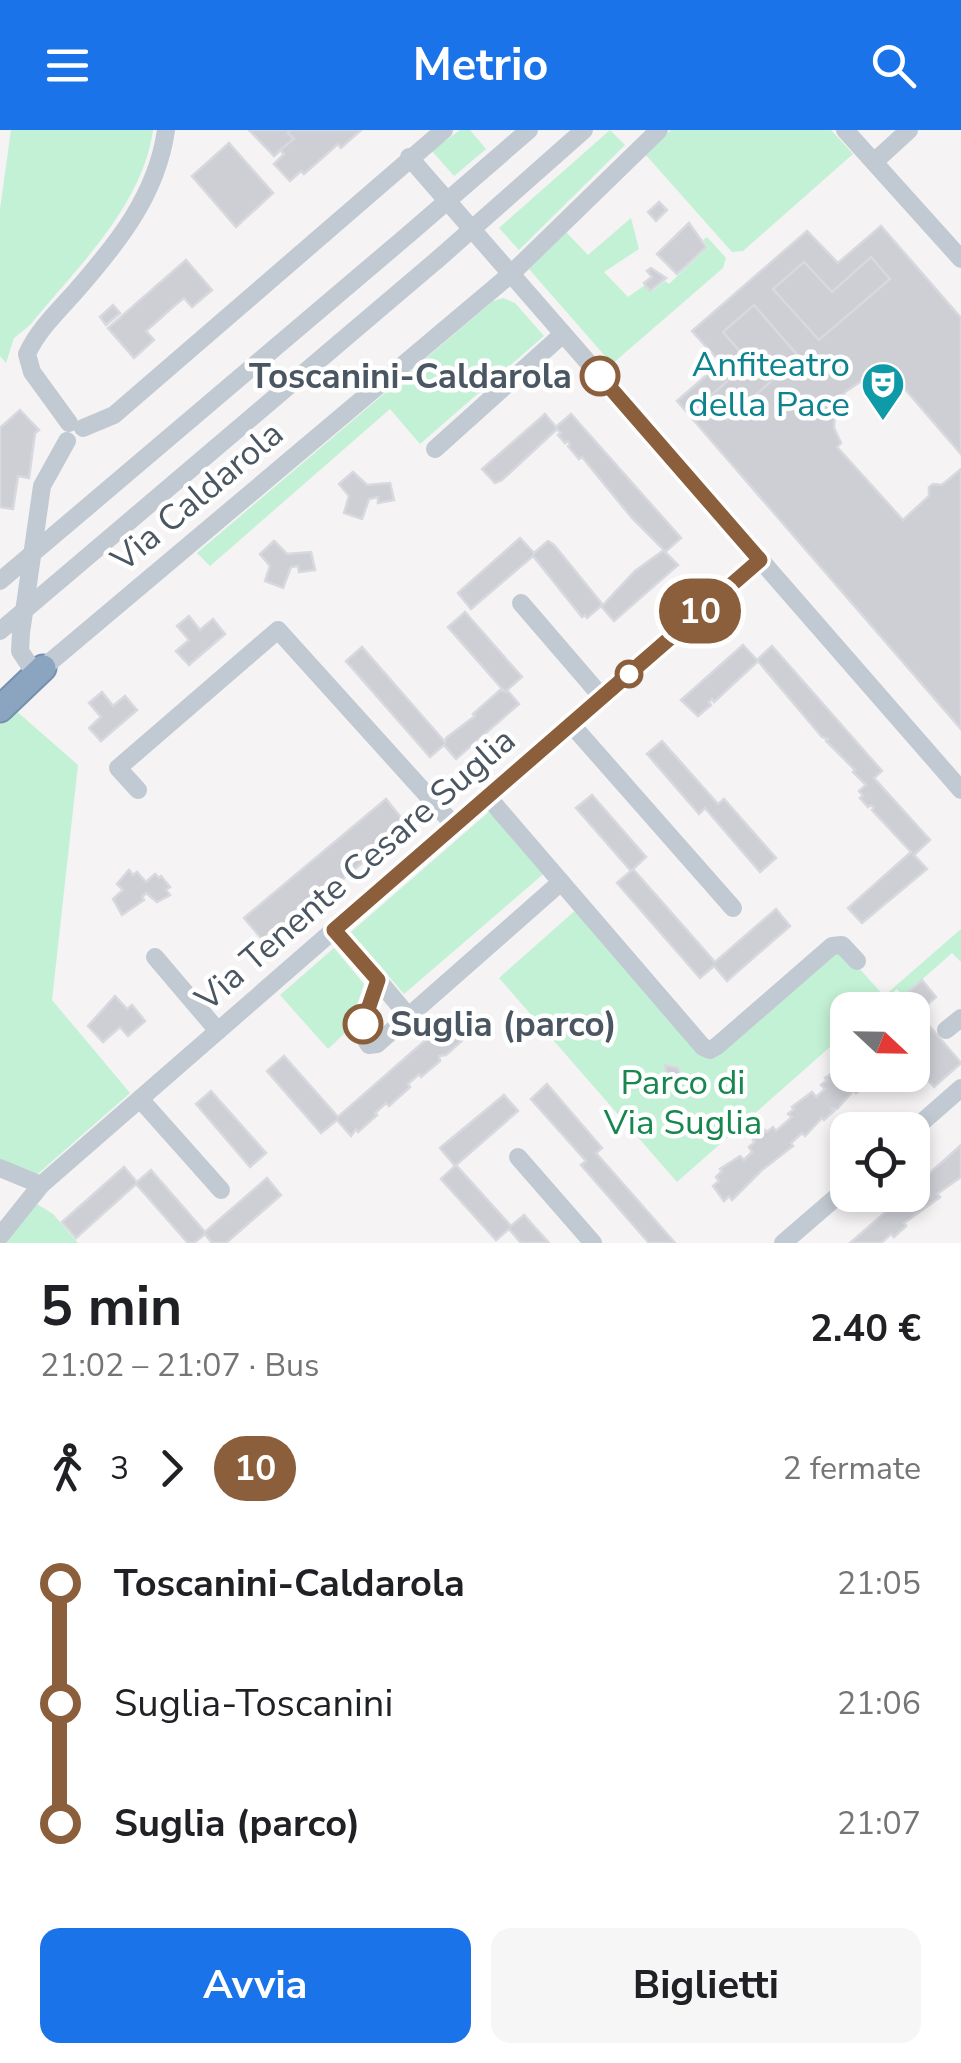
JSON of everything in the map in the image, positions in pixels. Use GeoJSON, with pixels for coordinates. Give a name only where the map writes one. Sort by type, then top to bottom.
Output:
{"type":"FeatureCollection","features":[{"type":"Feature","properties":{"kind":"highway"},"geometry":{"type":"LineString","coordinates":[[0,710],[53,660]]}},
{"type":"Feature","properties":{"kind":"street"},"geometry":{"type":"LineString","coordinates":[[73,431],[32,372],[27,354],[35,336],[106,258],[143,203],[155,177],[166,130]]}},
{"type":"Feature","properties":{"kind":"street"},"geometry":{"type":"LineString","coordinates":[[53,660],[30,666],[20,651],[21,633],[42,486],[73,431],[114,415],[444,130]]}},
{"type":"Feature","properties":{"kind":"street","name":"Via Caldarola"},"geometry":{"type":"LineString","coordinates":[[0,582],[528,130]]}},
{"type":"Feature","properties":{"kind":"street","name":"Via Caldarola"},"geometry":{"type":"LineString","coordinates":[[0,630],[471,231],[584,130]]}},
{"type":"Feature","properties":{"kind":"street","name":"Via Caldarola"},"geometry":{"type":"LineString","coordinates":[[53,660],[512,274],[659,130]]}},
{"type":"Feature","properties":{"kind":"street"},"geometry":{"type":"LineString","coordinates":[[845,130],[961,258]]}},
{"type":"Feature","properties":{"kind":"street"},"geometry":{"type":"LineString","coordinates":[[874,162],[910,130]]}},
{"type":"Feature","properties":{"kind":"street"},"geometry":{"type":"LineString","coordinates":[[409,158],[961,790]]}},
{"type":"Feature","properties":{"kind":"street"},"geometry":{"type":"LineString","coordinates":[[435,449],[563,334]]}},
{"type":"Feature","properties":{"kind":"street","name":"Via Tenente Cesare Suglia"},"geometry":{"type":"LineString","coordinates":[[0,1236],[41,1186],[760,560]]}},
{"type":"Feature","properties":{"kind":"street"},"geometry":{"type":"LineString","coordinates":[[520,603],[602,697]]}},
{"type":"Feature","properties":{"kind":"street"},"geometry":{"type":"LineString","coordinates":[[138,790],[118,768],[278,630],[455,826]]}},
{"type":"Feature","properties":{"kind":"street"},"geometry":{"type":"LineString","coordinates":[[572,724],[733,908]]}},
{"type":"Feature","properties":{"kind":"street"},"geometry":{"type":"LineString","coordinates":[[488,797],[703,1047],[710,1050],[832,946],[842,945],[856,960]]}},
{"type":"Feature","properties":{"kind":"street"},"geometry":{"type":"LineString","coordinates":[[378,980],[363,1024],[364,1039],[369,1045],[376,1044],[409,1017],[561,882]]}},
{"type":"Feature","properties":{"kind":"street"},"geometry":{"type":"LineString","coordinates":[[334,930],[409,1017]]}},
{"type":"Feature","properties":{"kind":"street"},"geometry":{"type":"LineString","coordinates":[[154,957],[218,1031]]}},
{"type":"Feature","properties":{"kind":"street"},"geometry":{"type":"LineString","coordinates":[[930,1115],[961,1088]]}},
{"type":"Feature","properties":{"kind":"street"},"geometry":{"type":"LineString","coordinates":[[140,1099],[221,1190]]}},
{"type":"Feature","properties":{"kind":"street"},"geometry":{"type":"LineString","coordinates":[[518,1157],[593,1243]]}},
{"type":"Feature","properties":{"kind":"street"},"geometry":{"type":"LineString","coordinates":[[0,1168],[41,1186]]}},
{"type":"Feature","properties":{"kind":"street"},"geometry":{"type":"LineString","coordinates":[[783,1243],[830,1203]]}},
{"type":"Feature","properties":{"kind":"green space"},"geometry":{"type":"Polygon","coordinates":[[[11,130],[153,130],[136,185],[122,210],[68,281],[14,338],[6,363],[0,356],[0,209],[11,130]]]}},
{"type":"Feature","properties":{"kind":"green space"},"geometry":{"type":"Polygon","coordinates":[[[460,130],[470,130],[486,149],[454,176],[432,151],[460,130]]]}},
{"type":"Feature","properties":{"kind":"green space"},"geometry":{"type":"Polygon","coordinates":[[[610,130],[625,145],[519,250],[499,228],[610,130]]]}},
{"type":"Feature","properties":{"kind":"green space"},"geometry":{"type":"Polygon","coordinates":[[[671,130],[831,130],[853,154],[743,251],[732,252],[645,154],[671,130]]]}},
{"type":"Feature","properties":{"kind":"green space"},"geometry":{"type":"Polygon","coordinates":[[[631,218],[639,249],[604,272],[628,297],[645,285],[651,292],[665,281],[669,284],[708,247],[703,240],[707,237],[726,258],[723,268],[612,364],[529,269],[566,232],[588,255],[631,218]]]}},
{"type":"Feature","properties":{"kind":"green space"},"geometry":{"type":"Polygon","coordinates":[[[503,298],[515,303],[544,336],[420,444],[390,409],[210,566],[197,553],[493,301],[503,298]]]}},
{"type":"Feature","properties":{"kind":"green space"},"geometry":{"type":"Polygon","coordinates":[[[14,709],[78,765],[52,1000],[130,1093],[33,1178],[0,1163],[0,722],[14,709]]]}},
{"type":"Feature","properties":{"kind":"green space"},"geometry":{"type":"Polygon","coordinates":[[[491,810],[548,870],[404,994],[351,932],[491,810]]]}},
{"type":"Feature","properties":{"kind":"green space","name":"Parco di Via Suglia"},"geometry":{"type":"Polygon","coordinates":[[[578,908],[700,1049],[841,948],[880,992],[830,992],[830,1047],[677,1182],[499,978],[578,908]]]}},
{"type":"Feature","properties":{"kind":"green space","name":"Parco di Via Suglia"},"geometry":{"type":"Polygon","coordinates":[[[961,929],[961,962],[952,953],[910,992],[889,992],[961,929]]]}},
{"type":"Feature","properties":{"kind":"green space"},"geometry":{"type":"Polygon","coordinates":[[[334,948],[364,984],[349,1029],[328,1049],[280,995],[334,948]]]}},
{"type":"Feature","properties":{"kind":"green space"},"geometry":{"type":"Polygon","coordinates":[[[37,1204],[53,1214],[78,1243],[3,1243],[37,1204]]]}},
{"type":"Feature","properties":{"kind":"building"},"geometry":{"type":"Polygon","coordinates":[[[249,130],[291,130],[288,133],[294,139],[274,156],[249,130]]]}},
{"type":"Feature","properties":{"kind":"building"},"geometry":{"type":"Polygon","coordinates":[[[361,130],[290,181],[274,164],[284,154],[280,150],[294,139],[288,133],[361,130]]]}},
{"type":"Feature","properties":{"kind":"building"},"geometry":{"type":"Polygon","coordinates":[[[229,143],[273,193],[236,227],[192,176],[229,143]]]}},
{"type":"Feature","properties":{"kind":"building"},"geometry":{"type":"Polygon","coordinates":[[[659,202],[667,210],[656,221],[648,212],[659,202]]]}},
{"type":"Feature","properties":{"kind":"building"},"geometry":{"type":"Polygon","coordinates":[[[689,223],[706,247],[677,274],[657,254],[689,223]]]}},
{"type":"Feature","properties":{"kind":"building"},"geometry":{"type":"Polygon","coordinates":[[[881,226],[961,318],[961,454],[904,388],[901,391],[880,380],[860,382],[845,392],[835,409],[834,428],[841,443],[837,447],[903,520],[929,496],[929,487],[942,485],[961,469],[961,729],[677,401],[721,363],[692,331],[807,231],[838,263],[881,226]]]}},
{"type":"Feature","properties":{"kind":"building"},"geometry":{"type":"Polygon","coordinates":[[[871,257],[890,279],[819,340],[773,289],[804,262],[832,292],[871,257]]]}},
{"type":"Feature","properties":{"kind":"building"},"geometry":{"type":"Polygon","coordinates":[[[186,260],[212,290],[192,307],[184,298],[174,306],[146,331],[154,340],[134,358],[108,328],[186,260]]]}},
{"type":"Feature","properties":{"kind":"building"},"geometry":{"type":"Polygon","coordinates":[[[651,268],[666,278],[650,291],[644,283],[652,277],[647,271],[651,268]]]}},
{"type":"Feature","properties":{"kind":"building"},"geometry":{"type":"Polygon","coordinates":[[[113,305],[120,313],[106,325],[100,317],[113,305]]]}},
{"type":"Feature","properties":{"kind":"building"},"geometry":{"type":"Polygon","coordinates":[[[754,305],[799,357],[727,420],[708,398],[749,362],[723,332],[754,305]]]}},
{"type":"Feature","properties":{"kind":"building"},"geometry":{"type":"Polygon","coordinates":[[[20,410],[39,430],[35,433],[29,478],[18,476],[13,509],[0,507],[0,428],[20,410]]]}},
{"type":"Feature","properties":{"kind":"building"},"geometry":{"type":"Polygon","coordinates":[[[545,414],[556,427],[571,414],[681,538],[665,552],[678,565],[614,621],[601,606],[587,618],[582,617],[533,556],[471,609],[458,593],[520,538],[534,553],[548,541],[554,545],[603,605],[635,571],[664,550],[582,457],[579,459],[557,429],[502,480],[495,483],[482,469],[545,414]]]}},
{"type":"Feature","properties":{"kind":"building"},"geometry":{"type":"Polygon","coordinates":[[[353,472],[367,485],[390,483],[394,500],[378,503],[378,497],[369,499],[362,519],[344,513],[349,496],[339,484],[353,472]]]}},
{"type":"Feature","properties":{"kind":"building"},"geometry":{"type":"Polygon","coordinates":[[[274,541],[287,554],[311,552],[315,570],[299,572],[298,566],[291,567],[283,588],[265,581],[270,566],[260,554],[274,541]]]}},
{"type":"Feature","properties":{"kind":"building"},"geometry":{"type":"Polygon","coordinates":[[[465,612],[522,677],[507,690],[519,704],[456,759],[444,745],[430,757],[346,661],[362,647],[445,742],[500,690],[504,691],[448,627],[465,612]]]}},
{"type":"Feature","properties":{"kind":"building"},"geometry":{"type":"Polygon","coordinates":[[[189,616],[200,630],[213,619],[225,634],[189,665],[176,651],[189,640],[177,626],[189,616]]]}},
{"type":"Feature","properties":{"kind":"building"},"geometry":{"type":"Polygon","coordinates":[[[743,645],[757,660],[772,646],[882,771],[874,778],[930,840],[914,855],[927,869],[862,923],[848,908],[911,852],[874,808],[860,798],[863,796],[859,791],[866,785],[855,770],[758,661],[714,702],[712,699],[711,705],[698,716],[681,700],[743,645]]]}},
{"type":"Feature","properties":{"kind":"building"},"geometry":{"type":"Polygon","coordinates":[[[102,692],[113,706],[125,696],[137,710],[101,741],[89,728],[101,717],[89,703],[102,692]]]}},
{"type":"Feature","properties":{"kind":"building"},"geometry":{"type":"Polygon","coordinates":[[[662,741],[718,804],[724,799],[776,858],[760,872],[705,808],[699,814],[647,754],[662,741]]]}},
{"type":"Feature","properties":{"kind":"building"},"geometry":{"type":"Polygon","coordinates":[[[592,795],[646,857],[633,869],[715,962],[776,909],[790,926],[727,981],[714,966],[700,978],[617,883],[631,871],[576,808],[592,795]]]}},
{"type":"Feature","properties":{"kind":"building"},"geometry":{"type":"Polygon","coordinates":[[[386,799],[407,825],[266,944],[244,918],[386,799]]]}},
{"type":"Feature","properties":{"kind":"building"},"geometry":{"type":"Polygon","coordinates":[[[129,870],[146,882],[155,874],[161,876],[170,887],[166,890],[170,895],[157,902],[146,893],[144,900],[122,915],[113,899],[123,890],[117,884],[129,870]]]}},
{"type":"Feature","properties":{"kind":"building"},"geometry":{"type":"Polygon","coordinates":[[[922,980],[936,997],[930,1002],[930,992],[908,992],[922,980]]]}},
{"type":"Feature","properties":{"kind":"building"},"geometry":{"type":"Polygon","coordinates":[[[115,996],[127,1009],[132,1005],[145,1021],[128,1036],[120,1027],[103,1042],[88,1026],[115,996]]]}},
{"type":"Feature","properties":{"kind":"building"},"geometry":{"type":"Polygon","coordinates":[[[461,1009],[477,1027],[351,1136],[337,1120],[321,1133],[267,1071],[284,1056],[338,1117],[461,1009]]]}},
{"type":"Feature","properties":{"kind":"building"},"geometry":{"type":"Polygon","coordinates":[[[930,1027],[961,1063],[934,1087],[930,1082],[930,1027]]]}},
{"type":"Feature","properties":{"kind":"building"},"geometry":{"type":"Polygon","coordinates":[[[665,1065],[678,1068],[681,1076],[667,1078],[665,1065]]]}},
{"type":"Feature","properties":{"kind":"building"},"geometry":{"type":"Polygon","coordinates":[[[830,1074],[830,1092],[852,1092],[805,1136],[802,1133],[791,1143],[793,1146],[732,1200],[729,1196],[724,1201],[713,1186],[719,1181],[716,1177],[720,1169],[740,1156],[744,1160],[752,1152],[749,1147],[753,1140],[765,1130],[773,1127],[776,1131],[792,1117],[788,1114],[792,1107],[812,1092],[816,1097],[825,1089],[821,1085],[830,1074]]]}},
{"type":"Feature","properties":{"kind":"building"},"geometry":{"type":"Polygon","coordinates":[[[547,1084],[602,1148],[596,1153],[675,1243],[649,1243],[581,1165],[586,1161],[531,1099],[547,1084]]]}},
{"type":"Feature","properties":{"kind":"building"},"geometry":{"type":"Polygon","coordinates":[[[211,1091],[266,1153],[250,1167],[196,1104],[211,1091]]]}},
{"type":"Feature","properties":{"kind":"building"},"geometry":{"type":"Polygon","coordinates":[[[504,1095],[518,1111],[456,1165],[511,1226],[524,1215],[549,1243],[521,1243],[509,1229],[496,1240],[441,1179],[455,1166],[440,1148],[504,1095]]]}},
{"type":"Feature","properties":{"kind":"building"},"geometry":{"type":"Polygon","coordinates":[[[961,1145],[961,1177],[937,1194],[940,1197],[930,1204],[930,1173],[961,1145]]]}},
{"type":"Feature","properties":{"kind":"building"},"geometry":{"type":"Polygon","coordinates":[[[124,1167],[137,1182],[151,1170],[205,1232],[267,1178],[281,1195],[226,1243],[212,1243],[205,1234],[188,1243],[136,1184],[76,1238],[62,1222],[124,1167]]]}},
{"type":"Feature","properties":{"kind":"building"},"geometry":{"type":"Polygon","coordinates":[[[886,1212],[919,1212],[894,1237],[891,1234],[881,1243],[850,1243],[886,1212]]]}},
{"type":"Feature","properties":{"kind":"bus line","name":"10"},"geometry":{"type":"LineString","coordinates":[[363,1024],[378,980],[334,930],[760,560],[600,376]]}},
{"type":"Feature","properties":{"kind":"place","name":"Toscanini-Caldarola"},"geometry":{"type":"Point","coordinates":[600,376]}},
{"type":"Feature","properties":{"kind":"place","name":"Anfiteatro della Pace"},"geometry":{"type":"Point","coordinates":[883,422]}},
{"type":"Feature","properties":{"kind":"place","name":"Suglia (parco)"},"geometry":{"type":"Point","coordinates":[363,1024]}}]}
